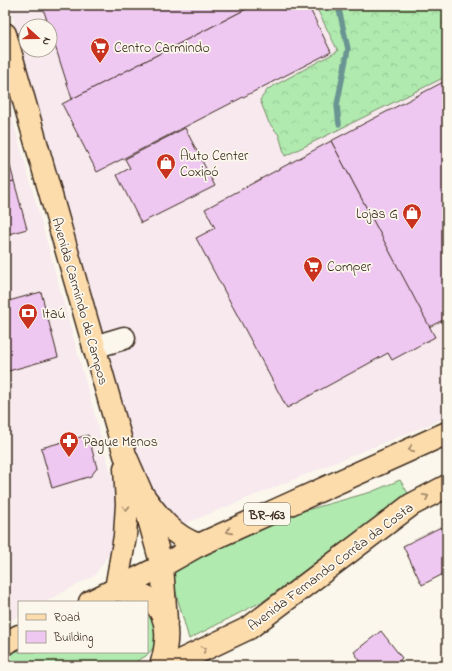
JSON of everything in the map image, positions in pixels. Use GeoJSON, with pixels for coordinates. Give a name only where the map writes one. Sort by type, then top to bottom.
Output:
{"type":"FeatureCollection","features":[{"type":"Feature","properties":{"kind":"main road","name":"Avenida Carmindo de Campos"},"geometry":{"type":"LineString","coordinates":[[5,34],[125,455],[142,494],[162,566],[167,647],[160,666]]}},
{"type":"Feature","properties":{"kind":"main road","name":"BR-163"},"geometry":{"type":"LineString","coordinates":[[92,601],[162,566],[199,545],[447,433]]}},
{"type":"Feature","properties":{"kind":"main road"},"geometry":{"type":"LineString","coordinates":[[125,455],[127,504],[125,536],[116,590],[140,594],[155,604],[166,623]]}},
{"type":"Feature","properties":{"kind":"main road","name":"Avenida Fernando Corrêa da Costa"},"geometry":{"type":"LineString","coordinates":[[169,666],[249,628],[411,505],[447,486]]}},
{"type":"Feature","properties":{"kind":"main road"},"geometry":{"type":"LineString","coordinates":[[142,494],[157,515],[173,532],[185,540],[199,545]]}},
{"type":"Feature","properties":{"kind":"main road"},"geometry":{"type":"LineString","coordinates":[[5,643],[18,636]]}},
{"type":"Feature","properties":{"kind":"lane"},"geometry":{"type":"LineString","coordinates":[[94,347],[124,338]]}},
{"type":"Feature","properties":{"kind":"shaded area"},"geometry":{"type":"Polygon","coordinates":[[[10,5],[447,5],[447,417],[184,524],[166,516],[138,464],[22,58],[58,58],[58,18],[18,18],[18,41],[10,5]]]}},
{"type":"Feature","properties":{"kind":"shaded area"},"geometry":{"type":"Polygon","coordinates":[[[5,91],[118,499],[113,548],[95,575],[47,601],[18,601],[18,616],[5,623],[5,91]]]}},
{"type":"Feature","properties":{"kind":"green space"},"geometry":{"type":"Polygon","coordinates":[[[315,5],[447,5],[447,76],[285,156],[279,135],[269,123],[260,100],[268,89],[338,51],[315,5]]]}},
{"type":"Feature","properties":{"kind":"green space"},"geometry":{"type":"Polygon","coordinates":[[[400,480],[408,493],[265,600],[189,639],[168,565],[289,515],[371,492],[400,480]]]}},
{"type":"Feature","properties":{"kind":"green space"},"geometry":{"type":"Polygon","coordinates":[[[148,607],[158,622],[155,646],[146,656],[128,666],[5,666],[5,658],[18,651],[18,653],[148,653],[148,607]]]}},
{"type":"Feature","properties":{"kind":"building","name":"Centro Carmindo"},"geometry":{"type":"Polygon","coordinates":[[[42,5],[254,5],[72,99],[58,55],[58,18],[46,18],[42,5]]]}},
{"type":"Feature","properties":{"kind":"building"},"geometry":{"type":"Polygon","coordinates":[[[254,5],[308,5],[331,52],[97,172],[62,104],[254,5]]]}},
{"type":"Feature","properties":{"kind":"building","name":"Lojas G"},"geometry":{"type":"Polygon","coordinates":[[[447,80],[447,318],[429,327],[331,141],[447,80]]]}},
{"type":"Feature","properties":{"kind":"building","name":"Auto Center Coxipó"},"geometry":{"type":"Polygon","coordinates":[[[185,128],[215,186],[141,223],[117,175],[130,168],[125,159],[185,128]]]}},
{"type":"Feature","properties":{"kind":"building","name":"Comper"},"geometry":{"type":"Polygon","coordinates":[[[331,141],[435,337],[392,360],[388,353],[287,408],[196,238],[215,228],[205,209],[331,141]]]}},
{"type":"Feature","properties":{"kind":"building"},"geometry":{"type":"Polygon","coordinates":[[[8,158],[14,181],[5,183],[5,159],[8,158]]]}},
{"type":"Feature","properties":{"kind":"building"},"geometry":{"type":"Polygon","coordinates":[[[14,181],[27,229],[5,235],[5,183],[14,181]]]}},
{"type":"Feature","properties":{"kind":"building","name":"Itaú"},"geometry":{"type":"Polygon","coordinates":[[[41,292],[58,357],[5,372],[5,302],[41,292]]]}},
{"type":"Feature","properties":{"kind":"building","name":"Pague Menos"},"geometry":{"type":"Polygon","coordinates":[[[88,435],[97,468],[91,476],[52,488],[41,448],[88,435]]]}},
{"type":"Feature","properties":{"kind":"building"},"geometry":{"type":"Polygon","coordinates":[[[441,527],[445,534],[447,533],[447,572],[422,585],[403,546],[441,527]]]}},
{"type":"Feature","properties":{"kind":"building"},"geometry":{"type":"Polygon","coordinates":[[[381,631],[402,658],[399,661],[403,666],[364,666],[354,652],[381,631]]]}},
{"type":"Feature","properties":{"kind":"waterway"},"geometry":{"type":"LineString","coordinates":[[338,5],[348,49],[337,105],[339,124]]}},
{"type":"Feature","properties":{"kind":"place","name":"Centro Carmindo"},"geometry":{"type":"Point","coordinates":[100,64]}},
{"type":"Feature","properties":{"kind":"place","name":"Auto Center Coxipó"},"geometry":{"type":"Point","coordinates":[166,180]}},
{"type":"Feature","properties":{"kind":"place","name":"Lojas G"},"geometry":{"type":"Point","coordinates":[412,230]}},
{"type":"Feature","properties":{"kind":"place","name":"Comper"},"geometry":{"type":"Point","coordinates":[313,283]}},
{"type":"Feature","properties":{"kind":"place","name":"Itaú"},"geometry":{"type":"Point","coordinates":[28,330]}},
{"type":"Feature","properties":{"kind":"place","name":"Pague Menos"},"geometry":{"type":"Point","coordinates":[69,458]}}]}
